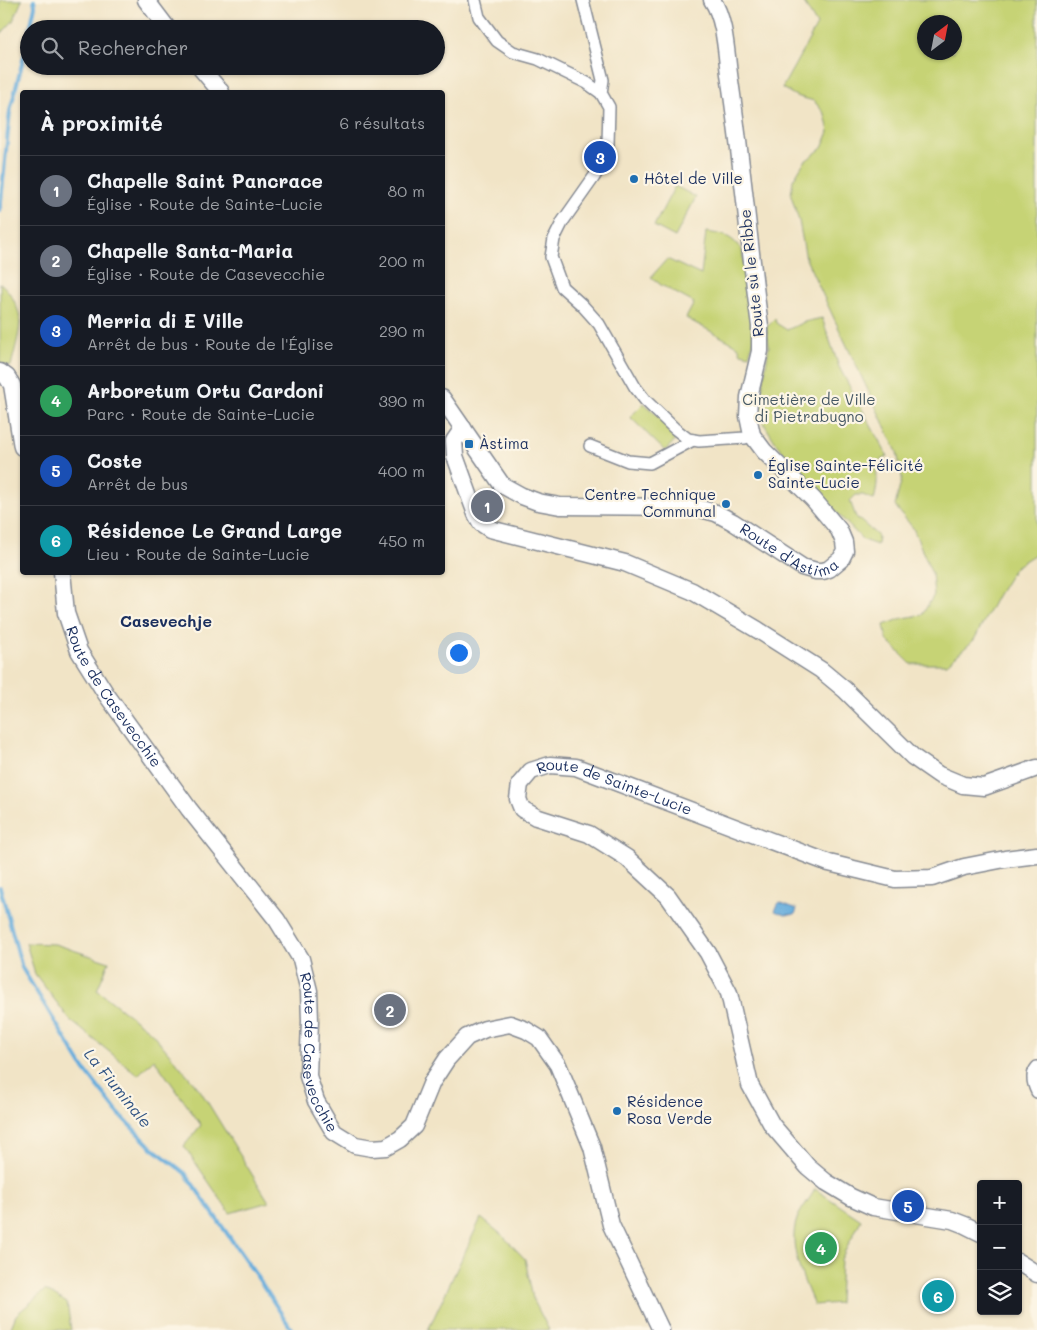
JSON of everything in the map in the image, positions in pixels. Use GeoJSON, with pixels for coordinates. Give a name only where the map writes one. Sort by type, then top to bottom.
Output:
{"type":"FeatureCollection","features":[{"type":"Feature","properties":{"kind":"street"},"geometry":{"type":"LineString","coordinates":[[146,0],[161,20]]}},
{"type":"Feature","properties":{"kind":"street"},"geometry":{"type":"LineString","coordinates":[[475,0],[479,17],[497,41],[513,52],[538,59],[587,83],[601,93],[608,107],[608,144],[605,159],[554,239],[551,257],[562,287],[599,324],[635,387],[645,400],[688,439],[699,442],[746,438],[752,435]]}},
{"type":"Feature","properties":{"kind":"street"},"geometry":{"type":"LineString","coordinates":[[583,0],[603,80],[601,93]]}},
{"type":"Feature","properties":{"kind":"street","name":"Route sù le Ribbe"},"geometry":{"type":"LineString","coordinates":[[712,0],[717,7],[723,30],[760,326],[760,352],[749,397],[748,416],[752,435]]}},
{"type":"Feature","properties":{"kind":"street"},"geometry":{"type":"LineString","coordinates":[[207,75],[219,90]]}},
{"type":"Feature","properties":{"kind":"street"},"geometry":{"type":"LineString","coordinates":[[0,372],[7,377],[12,385],[20,435]]}},
{"type":"Feature","properties":{"kind":"street","name":"Route d'Astima"},"geometry":{"type":"LineString","coordinates":[[445,402],[502,485],[522,496],[538,502],[560,506],[694,507],[716,513],[733,522],[802,567],[816,572],[829,569],[841,559],[845,551],[844,542],[839,530],[813,499],[764,451],[752,435]]}},
{"type":"Feature","properties":{"kind":"street"},"geometry":{"type":"LineString","coordinates":[[463,428],[454,441],[456,456],[476,514],[482,523],[490,529],[625,563],[692,591],[820,670],[845,690],[913,757],[939,775],[963,785],[984,787],[1037,768]]}},
{"type":"Feature","properties":{"kind":"street"},"geometry":{"type":"LineString","coordinates":[[590,446],[628,461],[650,463],[693,440]]}},
{"type":"Feature","properties":{"kind":"street","name":"Route de Casevecchie"},"geometry":{"type":"LineString","coordinates":[[62,575],[66,613],[79,651],[106,694],[189,809],[276,920],[301,959],[309,991],[308,1076],[316,1101],[334,1132],[355,1145],[372,1148],[386,1147],[400,1139],[414,1126],[432,1082],[447,1059],[467,1037],[485,1029],[510,1024],[526,1030],[539,1038],[558,1065],[592,1147],[611,1225],[662,1330]]}},
{"type":"Feature","properties":{"kind":"street","name":"Route de Sainte-Lucie"},"geometry":{"type":"LineString","coordinates":[[977,1231],[952,1220],[873,1207],[826,1182],[808,1167],[772,1125],[750,1085],[729,993],[708,953],[668,896],[627,858],[589,834],[536,817],[522,809],[518,798],[520,784],[531,771],[550,765],[576,767],[829,863],[895,879],[932,878],[1005,858],[1037,855]]}},
{"type":"Feature","properties":{"kind":"street"},"geometry":{"type":"LineString","coordinates":[[1037,1067],[1032,1082],[1037,1092]]}},
{"type":"Feature","properties":{"kind":"street"},"geometry":{"type":"LineString","coordinates":[[1022,1265],[1037,1274]]}},
{"type":"Feature","properties":{"kind":"green space"},"geometry":{"type":"Polygon","coordinates":[[[0,0],[22,0],[13,21],[0,35],[0,0]]]}},
{"type":"Feature","properties":{"kind":"green space"},"geometry":{"type":"Polygon","coordinates":[[[802,0],[1037,0],[1037,553],[1015,567],[974,640],[947,664],[911,664],[887,640],[884,625],[903,618],[922,615],[934,595],[932,574],[913,528],[895,506],[902,478],[897,452],[806,259],[799,221],[791,195],[793,180],[804,162],[822,148],[829,132],[825,114],[814,101],[796,96],[782,88],[817,25],[802,0]]]}},
{"type":"Feature","properties":{"kind":"green space"},"geometry":{"type":"Polygon","coordinates":[[[675,186],[696,197],[675,237],[654,226],[675,186]]]}},
{"type":"Feature","properties":{"kind":"green space"},"geometry":{"type":"Polygon","coordinates":[[[706,232],[727,236],[742,250],[755,338],[749,355],[741,353],[738,346],[686,318],[694,303],[661,285],[651,277],[667,259],[701,275],[706,232]]]}},
{"type":"Feature","properties":{"kind":"green space"},"geometry":{"type":"Polygon","coordinates":[[[0,283],[14,301],[20,318],[19,334],[11,366],[0,364],[0,283]]]}},
{"type":"Feature","properties":{"kind":"green space","name":"Cimetière de Ville di Pietrabugno"},"geometry":{"type":"Polygon","coordinates":[[[775,318],[776,323],[787,330],[804,322],[822,318],[839,367],[888,457],[874,463],[877,482],[874,500],[863,495],[856,495],[850,501],[856,517],[878,536],[877,545],[863,540],[817,492],[777,445],[763,422],[761,396],[769,346],[766,328],[775,318]]]}},
{"type":"Feature","properties":{"kind":"green space"},"geometry":{"type":"Polygon","coordinates":[[[644,403],[679,436],[665,451],[630,417],[644,403]]]}},
{"type":"Feature","properties":{"kind":"green space"},"geometry":{"type":"Polygon","coordinates":[[[26,943],[55,944],[109,962],[97,990],[151,1032],[200,1090],[269,1202],[230,1213],[184,1146],[201,1125],[154,1059],[138,1075],[70,1020],[35,974],[26,943]]]}},
{"type":"Feature","properties":{"kind":"green space"},"geometry":{"type":"Polygon","coordinates":[[[815,1189],[861,1220],[841,1259],[839,1303],[814,1305],[795,1252],[794,1229],[797,1219],[815,1189]]]}},
{"type":"Feature","properties":{"kind":"green space"},"geometry":{"type":"Polygon","coordinates":[[[481,1218],[502,1235],[525,1259],[533,1299],[549,1330],[428,1330],[481,1218]]]}},
{"type":"Feature","properties":{"kind":"green space"},"geometry":{"type":"Polygon","coordinates":[[[45,1290],[67,1303],[71,1330],[10,1330],[16,1315],[45,1290]]]}},
{"type":"Feature","properties":{"kind":"water"},"geometry":{"type":"Polygon","coordinates":[[[779,902],[797,909],[795,914],[785,915],[775,911],[779,902]]]}},
{"type":"Feature","properties":{"kind":"waterway"},"geometry":{"type":"LineString","coordinates":[[32,20],[35,6],[34,0]]}},
{"type":"Feature","properties":{"kind":"waterway"},"geometry":{"type":"LineString","coordinates":[[0,211],[10,111],[20,72]]}},
{"type":"Feature","properties":{"kind":"waterway","name":"La Fiuminale"},"geometry":{"type":"LineString","coordinates":[[0,887],[22,968],[84,1069],[118,1113],[151,1147],[185,1173],[292,1330]]}},
{"type":"Feature","properties":{"kind":"place","name":"Merria di E Ville"},"geometry":{"type":"Point","coordinates":[600,157]}},
{"type":"Feature","properties":{"kind":"place","name":"Hôtel de Ville"},"geometry":{"type":"Point","coordinates":[634,179]}},
{"type":"Feature","properties":{"kind":"place","name":"Àstima"},"geometry":{"type":"Point","coordinates":[469,444]}},
{"type":"Feature","properties":{"kind":"place","name":"Église Sainte-Félicité Sainte-Lucie"},"geometry":{"type":"Point","coordinates":[758,475]}},
{"type":"Feature","properties":{"kind":"place","name":"Centre Technique Communal"},"geometry":{"type":"Point","coordinates":[726,504]}},
{"type":"Feature","properties":{"kind":"place","name":"Chapelle Saint Pancrace"},"geometry":{"type":"Point","coordinates":[487,506]}},
{"type":"Feature","properties":{"kind":"place","name":"Chapelle Santa-Maria"},"geometry":{"type":"Point","coordinates":[390,1010]}},
{"type":"Feature","properties":{"kind":"place","name":"Résidence Rosa Verde"},"geometry":{"type":"Point","coordinates":[617,1111]}},
{"type":"Feature","properties":{"kind":"place","name":"Coste"},"geometry":{"type":"Point","coordinates":[908,1206]}},
{"type":"Feature","properties":{"kind":"place","name":"Arboretum Ortu Cardoni"},"geometry":{"type":"Point","coordinates":[821,1248]}},
{"type":"Feature","properties":{"kind":"place","name":"Résidence Le Grand Large"},"geometry":{"type":"Point","coordinates":[938,1296]}},
{"type":"Feature","properties":{"kind":"district","name":"Casevechje"},"geometry":{"type":"Point","coordinates":[166,621]}}]}
